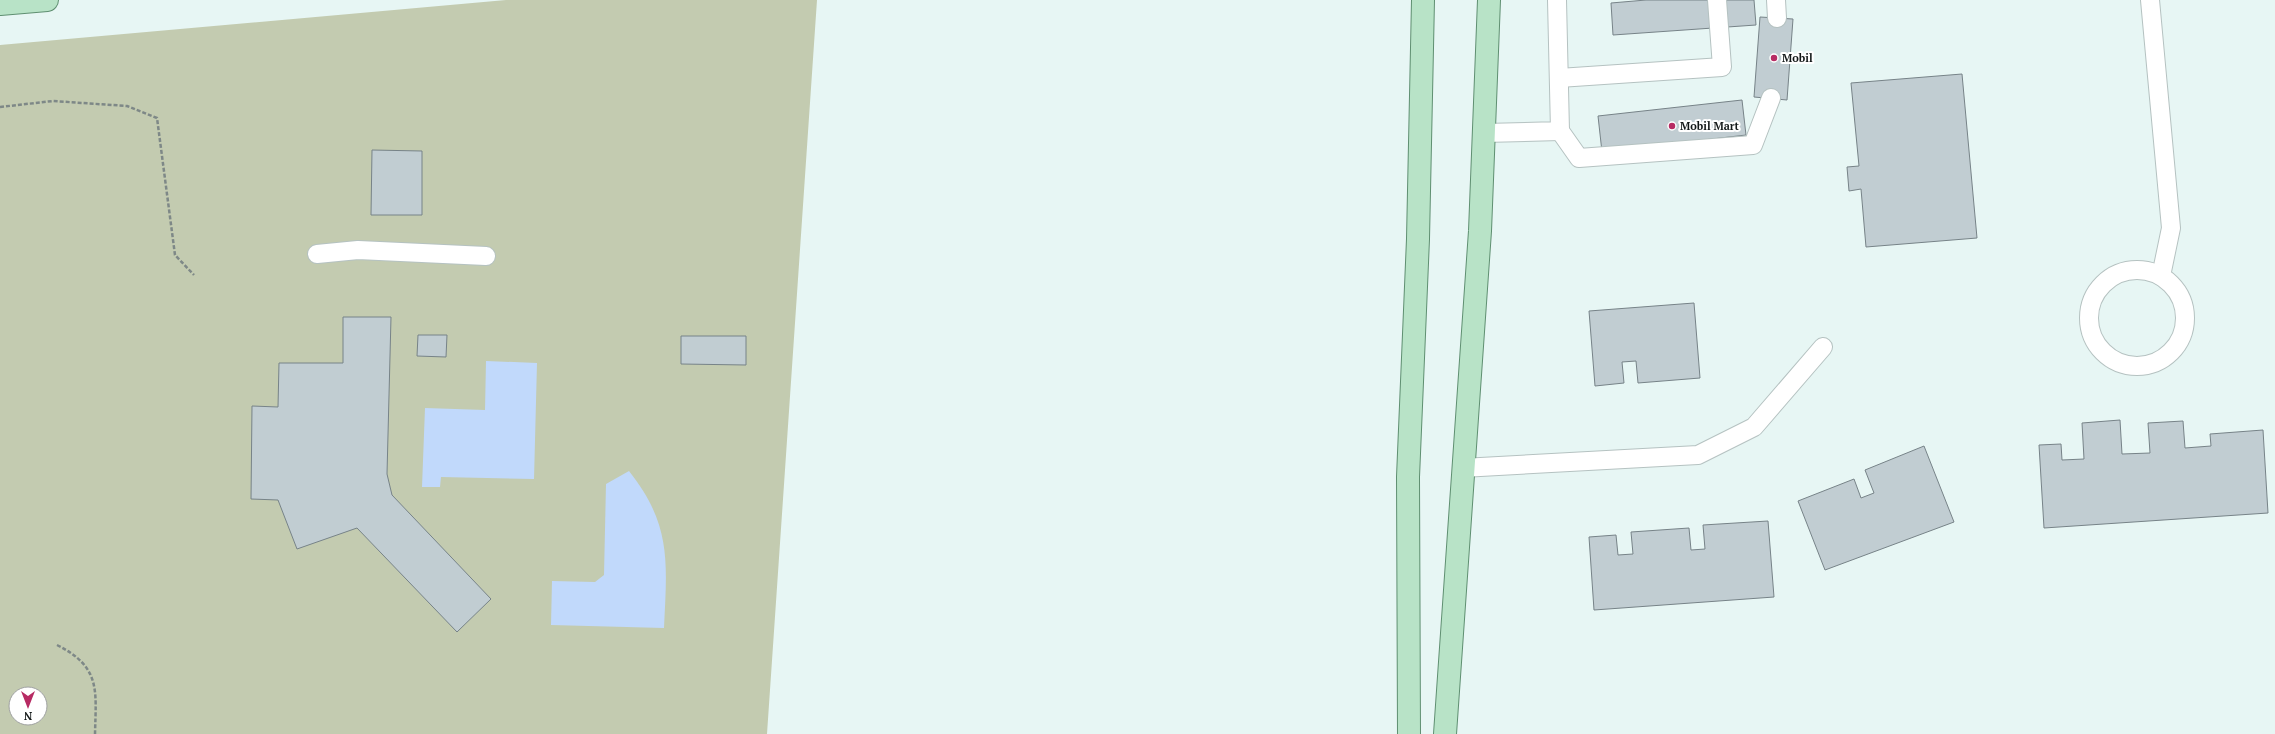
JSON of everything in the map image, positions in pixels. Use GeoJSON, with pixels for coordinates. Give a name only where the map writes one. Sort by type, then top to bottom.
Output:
{"type":"FeatureCollection","features":[{"type":"Feature","properties":{"kind":"main road"},"geometry":{"type":"LineString","coordinates":[[0,4],[47,0]]}},
{"type":"Feature","properties":{"kind":"main road"},"geometry":{"type":"LineString","coordinates":[[1409,734],[1408,477],[1418,239],[1423,0]]}},
{"type":"Feature","properties":{"kind":"main road"},"geometry":{"type":"LineString","coordinates":[[1445,734],[1462,468],[1480,231],[1489,0]]}},
{"type":"Feature","properties":{"kind":"lane"},"geometry":{"type":"LineString","coordinates":[[1557,0],[1560,131],[1580,158],[1752,145],[1771,98]]}},
{"type":"Feature","properties":{"kind":"lane"},"geometry":{"type":"LineString","coordinates":[[1559,78],[1722,67],[1717,0]]}},
{"type":"Feature","properties":{"kind":"lane"},"geometry":{"type":"LineString","coordinates":[[1776,0],[1777,18]]}},
{"type":"Feature","properties":{"kind":"lane"},"geometry":{"type":"LineString","coordinates":[[2150,0],[2171,228],[2161,276]]}},
{"type":"Feature","properties":{"kind":"lane"},"geometry":{"type":"LineString","coordinates":[[1484,133],[1560,131]]}},
{"type":"Feature","properties":{"kind":"lane"},"geometry":{"type":"LineString","coordinates":[[317,254],[358,250],[486,256]]}},
{"type":"Feature","properties":{"kind":"lane"},"geometry":{"type":"LineString","coordinates":[[2132,270],[2147,271],[2161,276],[2173,286],[2181,299],[2184,313],[2184,328],[2178,342],[2168,354],[2156,362],[2141,366],[2126,364],[2112,359],[2101,349],[2092,337],[2089,322],[2090,307],[2095,293],[2105,282],[2118,274],[2132,270]]}},
{"type":"Feature","properties":{"kind":"lane"},"geometry":{"type":"LineString","coordinates":[[1462,468],[1698,455],[1754,427],[1823,347]]}},
{"type":"Feature","properties":{"kind":"path"},"geometry":{"type":"LineString","coordinates":[[0,107],[60,101],[127,106],[157,118],[175,255],[194,275]]}},
{"type":"Feature","properties":{"kind":"path"},"geometry":{"type":"LineString","coordinates":[[57,645],[75,654],[91,673],[96,697],[95,734]]}},
{"type":"Feature","properties":{"kind":"green space"},"geometry":{"type":"Polygon","coordinates":[[[506,0],[817,0],[767,734],[0,734],[0,45],[506,0]]]}},
{"type":"Feature","properties":{"kind":"water"},"geometry":{"type":"Polygon","coordinates":[[[486,361],[537,363],[534,479],[441,477],[440,487],[422,487],[425,408],[485,410],[486,361]]]}},
{"type":"Feature","properties":{"kind":"water"},"geometry":{"type":"Polygon","coordinates":[[[629,471],[653,509],[660,527],[666,564],[664,628],[551,625],[552,581],[595,582],[604,575],[606,484],[629,471]]]}},
{"type":"Feature","properties":{"kind":"building"},"geometry":{"type":"Polygon","coordinates":[[[1646,0],[1754,0],[1756,25],[1613,35],[1611,3],[1646,0]]]}},
{"type":"Feature","properties":{"kind":"building","name":"Mobil"},"geometry":{"type":"Polygon","coordinates":[[[1760,17],[1793,19],[1787,100],[1754,97],[1760,17]]]}},
{"type":"Feature","properties":{"kind":"building"},"geometry":{"type":"Polygon","coordinates":[[[1962,74],[1977,238],[1866,247],[1861,189],[1849,191],[1847,167],[1859,166],[1851,83],[1962,74]]]}},
{"type":"Feature","properties":{"kind":"building","name":"Mobil Mart"},"geometry":{"type":"Polygon","coordinates":[[[1742,100],[1746,135],[1602,152],[1598,116],[1742,100]]]}},
{"type":"Feature","properties":{"kind":"building"},"geometry":{"type":"Polygon","coordinates":[[[372,150],[422,151],[422,215],[371,215],[372,150]]]}},
{"type":"Feature","properties":{"kind":"building"},"geometry":{"type":"Polygon","coordinates":[[[1694,303],[1700,378],[1638,383],[1636,361],[1622,362],[1624,383],[1595,386],[1589,311],[1694,303]]]}},
{"type":"Feature","properties":{"kind":"building"},"geometry":{"type":"Polygon","coordinates":[[[343,317],[391,317],[387,474],[392,495],[491,599],[457,632],[357,528],[297,549],[278,500],[251,499],[252,406],[278,407],[279,363],[343,363],[343,317]]]}},
{"type":"Feature","properties":{"kind":"building"},"geometry":{"type":"Polygon","coordinates":[[[418,335],[447,335],[446,357],[417,356],[418,335]]]}},
{"type":"Feature","properties":{"kind":"building"},"geometry":{"type":"Polygon","coordinates":[[[681,336],[746,336],[746,365],[681,364],[681,336]]]}},
{"type":"Feature","properties":{"kind":"building"},"geometry":{"type":"Polygon","coordinates":[[[2120,420],[2122,454],[2150,453],[2148,423],[2183,421],[2185,448],[2211,446],[2210,434],[2263,430],[2268,513],[2044,528],[2039,445],[2061,444],[2062,460],[2084,459],[2082,423],[2120,420]]]}},
{"type":"Feature","properties":{"kind":"building"},"geometry":{"type":"Polygon","coordinates":[[[1924,446],[1954,522],[1825,570],[1798,501],[1854,479],[1861,498],[1874,493],[1865,470],[1924,446]]]}},
{"type":"Feature","properties":{"kind":"building"},"geometry":{"type":"Polygon","coordinates":[[[1768,521],[1774,597],[1594,610],[1589,537],[1616,535],[1618,555],[1633,554],[1631,532],[1689,528],[1691,550],[1705,549],[1703,525],[1768,521]]]}},
{"type":"Feature","properties":{"kind":"place","name":"Mobil"},"geometry":{"type":"Point","coordinates":[1774,58]}},
{"type":"Feature","properties":{"kind":"place","name":"Mobil Mart"},"geometry":{"type":"Point","coordinates":[1672,126]}}]}
